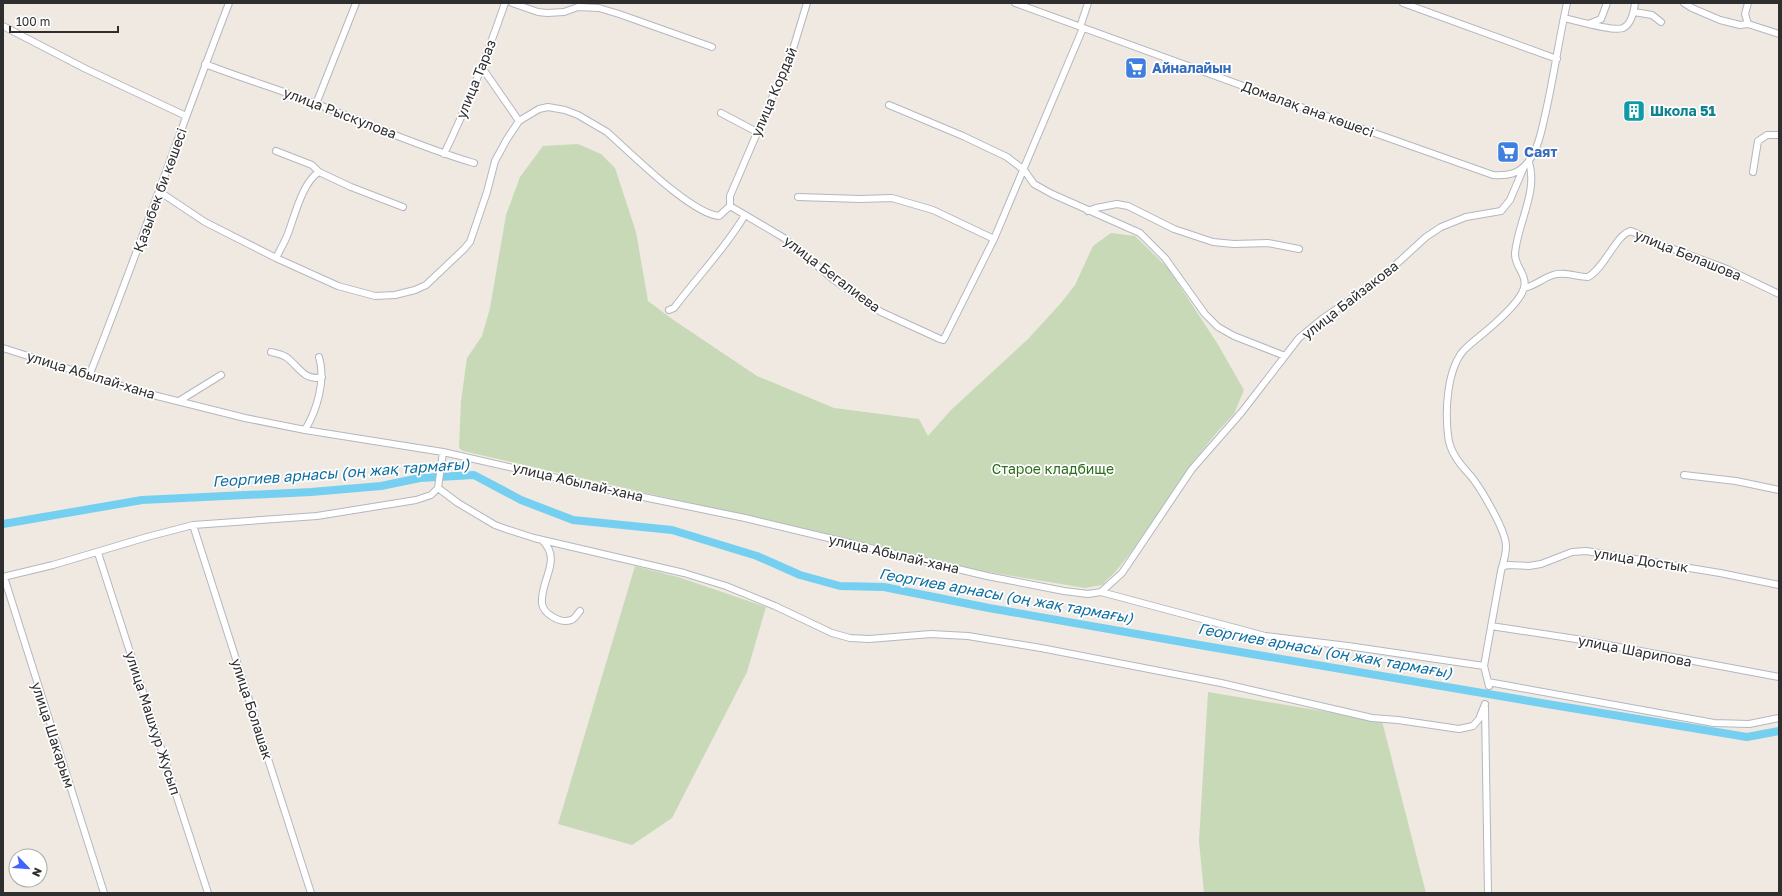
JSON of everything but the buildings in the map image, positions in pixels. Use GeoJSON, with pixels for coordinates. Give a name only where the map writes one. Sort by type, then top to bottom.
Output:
{"type":"FeatureCollection","features":[{"type":"Feature","properties":{"kind":"street","name":"Қазыбек би көшесі"},"geometry":{"type":"LineString","coordinates":[[89,376],[126,283],[205,64],[229,3]]}},
{"type":"Feature","properties":{"kind":"street"},"geometry":{"type":"LineString","coordinates":[[316,104],[356,3]]}},
{"type":"Feature","properties":{"kind":"street","name":"улица Тараз"},"geometry":{"type":"LineString","coordinates":[[444,154],[464,114],[483,69],[505,3]]}},
{"type":"Feature","properties":{"kind":"street"},"geometry":{"type":"LineString","coordinates":[[512,3],[538,12],[547,13],[564,12],[578,7],[599,8],[712,47]]}},
{"type":"Feature","properties":{"kind":"street","name":"улица Кордай"},"geometry":{"type":"LineString","coordinates":[[730,204],[730,196],[793,49],[807,3]]}},
{"type":"Feature","properties":{"kind":"street","name":"Домалақ ана көшесі"},"geometry":{"type":"LineString","coordinates":[[1015,3],[1487,172],[1505,176],[1513,174],[1526,164]]}},
{"type":"Feature","properties":{"kind":"street","name":"улица Бегалиева"},"geometry":{"type":"LineString","coordinates":[[730,204],[745,215],[784,238],[839,283],[881,312],[940,339],[945,337],[994,239],[1024,170],[1082,28],[1088,3]]}},
{"type":"Feature","properties":{"kind":"street"},"geometry":{"type":"LineString","coordinates":[[1403,3],[1557,59]]}},
{"type":"Feature","properties":{"kind":"street","name":"улица Байзакова"},"geometry":{"type":"LineString","coordinates":[[1101,592],[1122,573],[1192,469],[1241,413],[1299,338],[1322,319],[1379,280],[1426,237],[1440,227],[1466,217],[1500,210],[1506,206],[1539,139],[1557,59],[1567,3]]}},
{"type":"Feature","properties":{"kind":"street"},"geometry":{"type":"LineString","coordinates":[[1590,23],[1601,19],[1607,3]]}},
{"type":"Feature","properties":{"kind":"street"},"geometry":{"type":"LineString","coordinates":[[1564,18],[1612,28],[1623,28],[1628,24],[1634,12],[1635,3]]}},
{"type":"Feature","properties":{"kind":"street"},"geometry":{"type":"LineString","coordinates":[[1684,3],[1720,20],[1740,25],[1748,24],[1779,34]]}},
{"type":"Feature","properties":{"kind":"street"},"geometry":{"type":"LineString","coordinates":[[1748,3],[1744,14],[1748,24]]}},
{"type":"Feature","properties":{"kind":"street"},"geometry":{"type":"LineString","coordinates":[[1634,12],[1652,15],[1662,22]]}},
{"type":"Feature","properties":{"kind":"street"},"geometry":{"type":"LineString","coordinates":[[3,26],[86,69],[186,116]]}},
{"type":"Feature","properties":{"kind":"street","name":"улица Рыскулова"},"geometry":{"type":"LineString","coordinates":[[205,64],[316,104],[444,154],[474,163]]}},
{"type":"Feature","properties":{"kind":"street"},"geometry":{"type":"LineString","coordinates":[[483,69],[519,121]]}},
{"type":"Feature","properties":{"kind":"street"},"geometry":{"type":"LineString","coordinates":[[890,105],[1001,154],[1024,170],[1034,184],[1088,211],[1140,233],[1165,258],[1205,314],[1218,327],[1234,336],[1284,356]]}},
{"type":"Feature","properties":{"kind":"street"},"geometry":{"type":"LineString","coordinates":[[160,192],[205,222],[276,258],[338,286],[375,296],[395,295],[415,290],[426,285],[460,254],[470,242],[485,198],[495,161],[506,139],[519,121],[539,109],[548,107],[565,110],[595,124],[690,203],[717,216],[725,212],[730,204]]}},
{"type":"Feature","properties":{"kind":"street"},"geometry":{"type":"LineString","coordinates":[[720,113],[758,132]]}},
{"type":"Feature","properties":{"kind":"street"},"geometry":{"type":"LineString","coordinates":[[1753,172],[1758,141],[1767,135],[1779,136]]}},
{"type":"Feature","properties":{"kind":"street"},"geometry":{"type":"LineString","coordinates":[[276,152],[312,165],[319,172],[344,184],[403,207]]}},
{"type":"Feature","properties":{"kind":"street"},"geometry":{"type":"LineString","coordinates":[[1526,164],[1532,173],[1531,190],[1525,209],[1515,256],[1517,265],[1524,275],[1524,288],[1503,316],[1464,350],[1455,364],[1448,396],[1449,444],[1461,467],[1469,474],[1477,486],[1504,534],[1506,545],[1504,566],[1501,571],[1484,666],[1488,684],[1714,723],[1749,724],[1779,718]]}},
{"type":"Feature","properties":{"kind":"street"},"geometry":{"type":"LineString","coordinates":[[276,258],[288,236],[296,209],[308,183],[319,172]]}},
{"type":"Feature","properties":{"kind":"street"},"geometry":{"type":"LineString","coordinates":[[798,197],[860,199],[892,198],[933,210],[994,239]]}},
{"type":"Feature","properties":{"kind":"street"},"geometry":{"type":"LineString","coordinates":[[1088,211],[1117,204],[1128,206],[1174,229],[1197,238],[1213,242],[1234,244],[1268,243],[1298,249]]}},
{"type":"Feature","properties":{"kind":"street"},"geometry":{"type":"LineString","coordinates":[[669,310],[674,308],[737,228],[745,215]]}},
{"type":"Feature","properties":{"kind":"street","name":"улица Белашова"},"geometry":{"type":"LineString","coordinates":[[1524,288],[1535,285],[1554,275],[1562,273],[1588,277],[1599,268],[1623,236],[1631,231],[1657,243],[1727,269],[1779,294]]}},
{"type":"Feature","properties":{"kind":"street","name":"улица Абылай-хана"},"geometry":{"type":"LineString","coordinates":[[3,348],[141,392],[245,418],[305,430],[443,452],[619,492],[744,518],[987,576],[1064,591],[1088,594],[1101,592],[1265,636],[1348,646],[1484,666]]}},
{"type":"Feature","properties":{"kind":"street"},"geometry":{"type":"LineString","coordinates":[[271,352],[286,357],[302,374],[312,378],[322,377]]}},
{"type":"Feature","properties":{"kind":"street"},"geometry":{"type":"LineString","coordinates":[[305,430],[315,408],[322,377],[322,365],[319,357]]}},
{"type":"Feature","properties":{"kind":"street"},"geometry":{"type":"LineString","coordinates":[[179,401],[221,375]]}},
{"type":"Feature","properties":{"kind":"street"},"geometry":{"type":"LineString","coordinates":[[3,577],[98,553],[147,537],[193,525],[317,516],[416,500],[431,495],[438,488],[443,452]]}},
{"type":"Feature","properties":{"kind":"street"},"geometry":{"type":"LineString","coordinates":[[1684,475],[1736,481],[1779,490]]}},
{"type":"Feature","properties":{"kind":"street"},"geometry":{"type":"LineString","coordinates":[[438,488],[458,503],[495,525],[542,540],[684,573],[726,586],[775,606],[832,633],[850,638],[869,639],[931,634],[968,636],[1041,648],[1228,684],[1372,718],[1398,720],[1459,729],[1472,726],[1479,719],[1485,704],[1488,893]]}},
{"type":"Feature","properties":{"kind":"street","name":"улица Болашак"},"geometry":{"type":"LineString","coordinates":[[193,525],[311,893]]}},
{"type":"Feature","properties":{"kind":"street"},"geometry":{"type":"LineString","coordinates":[[542,540],[550,549],[551,557],[542,604],[545,612],[558,620],[566,621],[575,618],[580,611]]}},
{"type":"Feature","properties":{"kind":"street","name":"улица Достык"},"geometry":{"type":"LineString","coordinates":[[1504,566],[1529,566],[1541,564],[1567,553],[1586,551],[1627,553],[1779,585]]}},
{"type":"Feature","properties":{"kind":"street","name":"улица Машхур Жусып"},"geometry":{"type":"LineString","coordinates":[[98,553],[208,893]]}},
{"type":"Feature","properties":{"kind":"street","name":"улица Шакарым"},"geometry":{"type":"LineString","coordinates":[[3,577],[104,893]]}},
{"type":"Feature","properties":{"kind":"street","name":"улица Шарипова"},"geometry":{"type":"LineString","coordinates":[[1491,626],[1568,638],[1779,677]]}},
{"type":"Feature","properties":{"kind":"green space","name":"Старое кладбище"},"geometry":{"type":"Polygon","coordinates":[[[578,144],[601,154],[615,168],[636,232],[648,301],[672,319],[757,376],[834,408],[919,419],[928,436],[951,410],[1028,339],[1061,303],[1075,285],[1093,246],[1111,233],[1135,236],[1168,268],[1217,343],[1244,390],[1234,414],[1193,462],[1135,547],[1116,571],[1102,585],[1085,588],[976,570],[463,451],[459,448],[461,401],[467,358],[482,336],[490,308],[506,215],[520,177],[543,146],[578,144]]]}},
{"type":"Feature","properties":{"kind":"green space"},"geometry":{"type":"Polygon","coordinates":[[[635,566],[678,577],[766,607],[747,672],[672,818],[632,845],[558,824],[635,566]]]}},
{"type":"Feature","properties":{"kind":"green space"},"geometry":{"type":"Polygon","coordinates":[[[1208,692],[1382,721],[1426,893],[1204,893],[1199,841],[1208,692]]]}},
{"type":"Feature","properties":{"kind":"waterway","name":"Георгиев арнасы (оң жақ тармағы)"},"geometry":{"type":"LineString","coordinates":[[3,524],[142,500],[311,492],[381,486],[420,478],[474,475],[521,500],[573,520],[672,530],[757,556],[800,575],[840,586],[884,587],[989,608],[1205,646],[1747,737],[1779,731]]}},
{"type":"Feature","properties":{"kind":"place","name":"Айналайын"},"geometry":{"type":"Point","coordinates":[1136,68]}},
{"type":"Feature","properties":{"kind":"place","name":"Школа 51"},"geometry":{"type":"Point","coordinates":[1634,111]}},
{"type":"Feature","properties":{"kind":"place","name":"Саят"},"geometry":{"type":"Point","coordinates":[1508,152]}}]}
